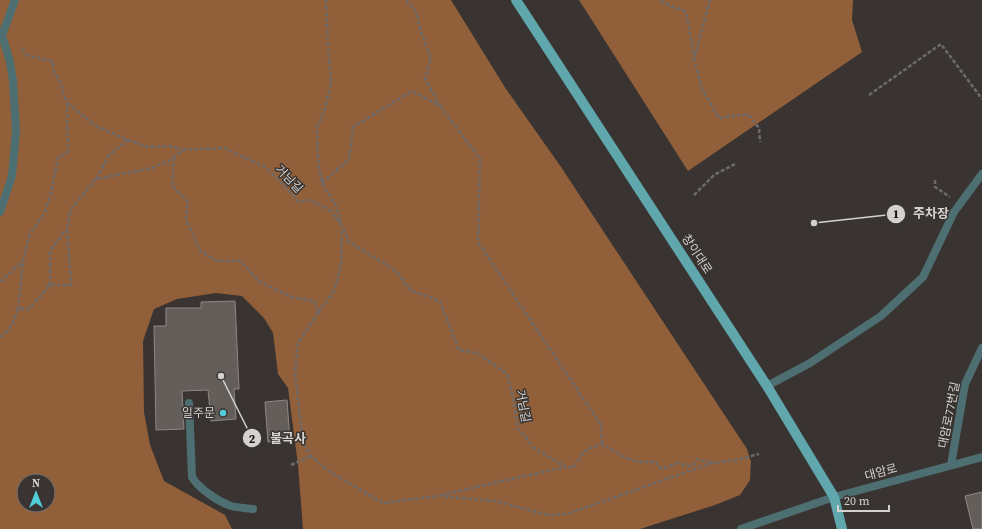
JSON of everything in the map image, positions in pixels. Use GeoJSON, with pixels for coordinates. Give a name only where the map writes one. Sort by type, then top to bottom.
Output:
{"type":"FeatureCollection","features":[{"type":"Feature","properties":{"kind":"main road","name":"창이대로"},"geometry":{"type":"LineString","coordinates":[[516,0],[767,386],[834,497],[842,529]]}},
{"type":"Feature","properties":{"kind":"street"},"geometry":{"type":"LineString","coordinates":[[0,212],[12,176],[16,130],[13,81],[10,62],[2,35],[15,0]]}},
{"type":"Feature","properties":{"kind":"street"},"geometry":{"type":"LineString","coordinates":[[767,386],[810,363],[881,316],[923,277],[954,212],[982,174]]}},
{"type":"Feature","properties":{"kind":"street","name":"대암로77번길"},"geometry":{"type":"LineString","coordinates":[[951,465],[965,384],[982,348]]}},
{"type":"Feature","properties":{"kind":"street"},"geometry":{"type":"LineString","coordinates":[[189,403],[192,477],[196,484],[201,489],[230,506],[253,509]]}},
{"type":"Feature","properties":{"kind":"street","name":"대암로"},"geometry":{"type":"LineString","coordinates":[[741,529],[834,497],[982,457]]}},
{"type":"Feature","properties":{"kind":"path"},"geometry":{"type":"LineString","coordinates":[[326,0],[331,84],[318,128],[318,160],[322,183],[336,206],[342,228],[341,266],[334,291],[298,343],[295,372],[303,443],[312,456],[327,470],[383,503],[439,496],[574,466],[584,451],[602,444]]}},
{"type":"Feature","properties":{"kind":"path"},"geometry":{"type":"LineString","coordinates":[[406,0],[416,12],[421,32],[432,59],[425,79],[440,106],[480,159],[478,242],[601,425],[602,444]]}},
{"type":"Feature","properties":{"kind":"path"},"geometry":{"type":"LineString","coordinates":[[661,0],[662,2],[686,12],[694,59],[702,89],[719,118],[748,114],[760,128],[760,142]]}},
{"type":"Feature","properties":{"kind":"path"},"geometry":{"type":"LineString","coordinates":[[694,59],[710,0]]}},
{"type":"Feature","properties":{"kind":"path"},"geometry":{"type":"LineString","coordinates":[[0,338],[12,326],[18,309],[23,261],[29,236],[44,214],[51,193],[58,158],[68,152],[67,102],[62,91],[62,85],[54,72],[53,62],[28,55],[23,50],[8,44],[3,37]]}},
{"type":"Feature","properties":{"kind":"path"},"geometry":{"type":"LineString","coordinates":[[869,95],[941,44],[982,99]]}},
{"type":"Feature","properties":{"kind":"path"},"geometry":{"type":"LineString","coordinates":[[322,183],[348,159],[353,127],[412,91],[440,106]]}},
{"type":"Feature","properties":{"kind":"path"},"geometry":{"type":"LineString","coordinates":[[67,102],[96,126],[128,140],[148,147],[171,146],[183,150]]}},
{"type":"Feature","properties":{"kind":"path"},"geometry":{"type":"LineString","coordinates":[[18,309],[29,309],[50,285],[50,251],[65,233],[71,209],[96,179],[109,156],[128,140]]}},
{"type":"Feature","properties":{"kind":"path","name":"거님길"},"geometry":{"type":"LineString","coordinates":[[183,150],[224,148],[266,168],[299,202],[310,200],[330,210],[342,228],[348,242],[396,271],[410,290],[440,301],[459,350],[477,352],[508,374],[518,428],[534,448],[566,467]]}},
{"type":"Feature","properties":{"kind":"path"},"geometry":{"type":"LineString","coordinates":[[96,179],[152,168],[169,161],[183,150]]}},
{"type":"Feature","properties":{"kind":"path"},"geometry":{"type":"LineString","coordinates":[[174,157],[172,186],[188,202],[186,219],[200,251],[217,261],[241,261],[260,282],[291,298],[314,301],[318,313]]}},
{"type":"Feature","properties":{"kind":"path"},"geometry":{"type":"LineString","coordinates":[[694,195],[714,175],[735,164]]}},
{"type":"Feature","properties":{"kind":"path"},"geometry":{"type":"LineString","coordinates":[[935,180],[935,187],[960,204]]}},
{"type":"Feature","properties":{"kind":"path"},"geometry":{"type":"LineString","coordinates":[[50,285],[71,285],[67,228]]}},
{"type":"Feature","properties":{"kind":"path"},"geometry":{"type":"LineString","coordinates":[[0,282],[23,261]]}},
{"type":"Feature","properties":{"kind":"path"},"geometry":{"type":"LineString","coordinates":[[602,444],[623,458],[648,463],[655,462],[661,468],[678,463],[688,466],[693,465],[697,459],[712,463]]}},
{"type":"Feature","properties":{"kind":"path"},"geometry":{"type":"LineString","coordinates":[[439,496],[495,501],[548,514],[566,514],[712,463],[736,460],[759,454]]}},
{"type":"Feature","properties":{"kind":"path"},"geometry":{"type":"LineString","coordinates":[[291,465],[312,456]]}},
{"type":"Feature","properties":{"kind":"shaded area"},"geometry":{"type":"Polygon","coordinates":[[[0,0],[451,0],[506,89],[561,167],[747,449],[751,462],[750,480],[740,495],[715,505],[640,529],[303,529],[298,465],[288,388],[278,374],[273,333],[264,318],[242,296],[216,293],[177,299],[154,309],[143,341],[144,412],[150,445],[164,481],[225,515],[232,529],[0,529],[0,0]]]}},
{"type":"Feature","properties":{"kind":"shaded area"},"geometry":{"type":"Polygon","coordinates":[[[579,0],[853,0],[852,20],[862,52],[688,171],[579,0]]]}},
{"type":"Feature","properties":{"kind":"building"},"geometry":{"type":"Polygon","coordinates":[[[235,301],[239,389],[234,389],[236,419],[211,421],[208,390],[182,391],[184,429],[156,430],[154,326],[166,326],[166,308],[201,308],[201,302],[235,301]]]}},
{"type":"Feature","properties":{"kind":"building"},"geometry":{"type":"Polygon","coordinates":[[[287,400],[290,441],[268,442],[265,402],[287,400]]]}},
{"type":"Feature","properties":{"kind":"building"},"geometry":{"type":"Polygon","coordinates":[[[982,492],[982,529],[973,529],[965,496],[982,492]]]}},
{"type":"Feature","properties":{"kind":"place","name":"주차장"},"geometry":{"type":"Point","coordinates":[814,223]}},
{"type":"Feature","properties":{"kind":"place","name":"불곡사"},"geometry":{"type":"Point","coordinates":[221,376]}},
{"type":"Feature","properties":{"kind":"place","name":"일주문"},"geometry":{"type":"Point","coordinates":[223,413]}}]}
